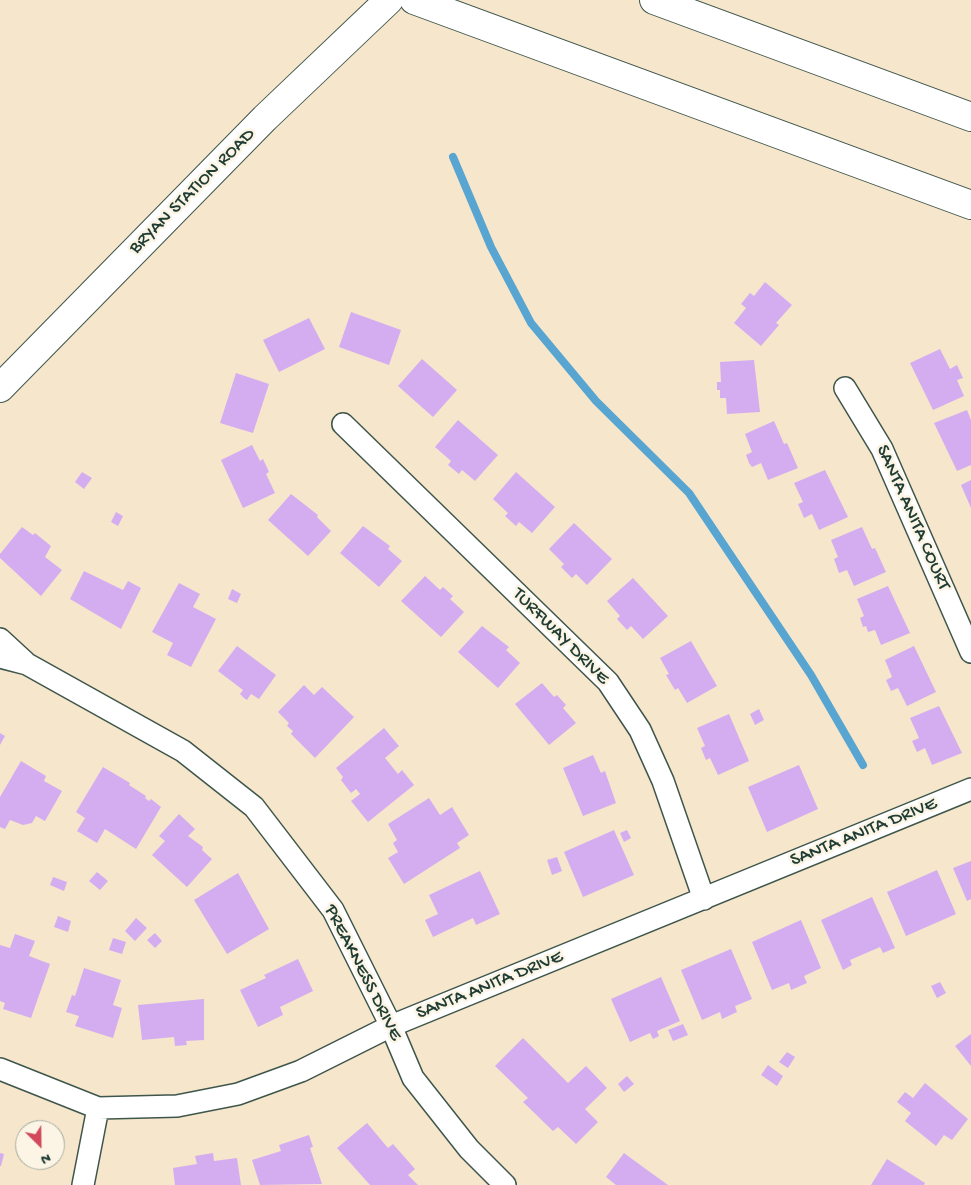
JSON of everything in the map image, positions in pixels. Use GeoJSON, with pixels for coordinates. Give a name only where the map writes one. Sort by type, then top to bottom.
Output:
{"type":"FeatureCollection","features":[{"type":"Feature","properties":{"kind":"main road","name":"BRYAN STATION ROAD"},"geometry":{"type":"LineString","coordinates":[[0,388],[266,118],[389,0]]}},
{"type":"Feature","properties":{"kind":"main road"},"geometry":{"type":"LineString","coordinates":[[414,0],[971,206]]}},
{"type":"Feature","properties":{"kind":"main road"},"geometry":{"type":"LineString","coordinates":[[654,0],[971,117]]}},
{"type":"Feature","properties":{"kind":"street","name":"SANTA ANITA COURT"},"geometry":{"type":"LineString","coordinates":[[845,388],[882,449],[971,652]]}},
{"type":"Feature","properties":{"kind":"street","name":"TURFWAY DRIVE"},"geometry":{"type":"LineString","coordinates":[[343,424],[608,682],[640,730],[663,781],[704,899]]}},
{"type":"Feature","properties":{"kind":"street","name":"PREAKNESS DRIVE"},"geometry":{"type":"LineString","coordinates":[[0,639],[27,664],[183,752],[254,807],[333,910],[391,1026],[413,1078],[469,1149],[505,1185]]}},
{"type":"Feature","properties":{"kind":"street","name":"PREAKNESS DRIVE"},"geometry":{"type":"LineString","coordinates":[[0,657],[27,664]]}},
{"type":"Feature","properties":{"kind":"street","name":"SANTA ANITA DRIVE"},"geometry":{"type":"LineString","coordinates":[[0,1069],[98,1108],[177,1106],[238,1094],[301,1071],[391,1026],[971,789]]}},
{"type":"Feature","properties":{"kind":"street"},"geometry":{"type":"LineString","coordinates":[[83,1185],[98,1108]]}},
{"type":"Feature","properties":{"kind":"building"},"geometry":{"type":"Polygon","coordinates":[[[765,282],[792,305],[776,323],[779,325],[761,346],[734,323],[746,308],[741,304],[750,293],[754,296],[765,282]]]}},
{"type":"Feature","properties":{"kind":"building"},"geometry":{"type":"Polygon","coordinates":[[[351,312],[401,330],[389,365],[339,347],[351,312]]]}},
{"type":"Feature","properties":{"kind":"building"},"geometry":{"type":"Polygon","coordinates":[[[309,318],[325,349],[279,372],[263,340],[309,318]]]}},
{"type":"Feature","properties":{"kind":"building"},"geometry":{"type":"Polygon","coordinates":[[[940,349],[950,369],[957,365],[963,378],[957,380],[964,396],[933,410],[910,363],[940,349]]]}},
{"type":"Feature","properties":{"kind":"building"},"geometry":{"type":"Polygon","coordinates":[[[422,359],[457,390],[433,417],[398,386],[422,359]]]}},
{"type":"Feature","properties":{"kind":"building"},"geometry":{"type":"Polygon","coordinates":[[[754,360],[760,412],[727,414],[726,398],[720,398],[720,390],[717,390],[717,382],[721,382],[720,362],[754,360]]]}},
{"type":"Feature","properties":{"kind":"building"},"geometry":{"type":"Polygon","coordinates":[[[236,373],[269,384],[253,433],[220,423],[236,373]]]}},
{"type":"Feature","properties":{"kind":"building"},"geometry":{"type":"Polygon","coordinates":[[[967,410],[971,420],[971,465],[957,471],[934,423],[967,410]]]}},
{"type":"Feature","properties":{"kind":"building"},"geometry":{"type":"Polygon","coordinates":[[[458,420],[498,455],[475,481],[462,470],[459,474],[448,465],[451,461],[435,447],[458,420]]]}},
{"type":"Feature","properties":{"kind":"building"},"geometry":{"type":"Polygon","coordinates":[[[774,421],[784,444],[787,443],[798,468],[768,480],[761,463],[752,467],[749,463],[746,455],[752,452],[745,434],[774,421]]]}},
{"type":"Feature","properties":{"kind":"building"},"geometry":{"type":"Polygon","coordinates":[[[252,445],[260,461],[263,459],[269,472],[266,474],[275,493],[243,508],[221,460],[252,445]]]}},
{"type":"Feature","properties":{"kind":"building"},"geometry":{"type":"Polygon","coordinates":[[[825,470],[848,517],[819,530],[812,514],[804,518],[798,504],[803,502],[794,483],[825,470]]]}},
{"type":"Feature","properties":{"kind":"building"},"geometry":{"type":"Polygon","coordinates":[[[82,472],[92,478],[84,489],[75,482],[82,472]]]}},
{"type":"Feature","properties":{"kind":"building"},"geometry":{"type":"Polygon","coordinates":[[[516,472],[555,507],[532,533],[519,522],[516,526],[505,516],[508,513],[493,499],[516,472]]]}},
{"type":"Feature","properties":{"kind":"building"},"geometry":{"type":"Polygon","coordinates":[[[971,480],[971,508],[961,485],[971,480]]]}},
{"type":"Feature","properties":{"kind":"building"},"geometry":{"type":"Polygon","coordinates":[[[291,494],[318,515],[317,517],[331,531],[308,556],[268,520],[291,494]]]}},
{"type":"Feature","properties":{"kind":"building"},"geometry":{"type":"Polygon","coordinates":[[[116,512],[123,516],[118,526],[111,522],[116,512]]]}},
{"type":"Feature","properties":{"kind":"building"},"geometry":{"type":"Polygon","coordinates":[[[574,523],[612,559],[587,585],[576,574],[572,578],[561,567],[564,564],[549,549],[574,523]]]}},
{"type":"Feature","properties":{"kind":"building"},"geometry":{"type":"Polygon","coordinates":[[[363,526],[390,546],[388,549],[402,561],[379,587],[340,553],[363,526]]]}},
{"type":"Feature","properties":{"kind":"building"},"geometry":{"type":"Polygon","coordinates":[[[22,527],[33,535],[35,533],[51,546],[45,557],[62,570],[41,596],[0,558],[0,554],[22,527]]]}},
{"type":"Feature","properties":{"kind":"building"},"geometry":{"type":"Polygon","coordinates":[[[862,527],[872,549],[875,548],[886,572],[854,586],[847,570],[839,573],[834,559],[838,557],[831,540],[862,527]]]}},
{"type":"Feature","properties":{"kind":"building"},"geometry":{"type":"Polygon","coordinates":[[[84,571],[123,590],[128,581],[141,588],[121,629],[70,599],[84,571]]]}},
{"type":"Feature","properties":{"kind":"building"},"geometry":{"type":"Polygon","coordinates":[[[425,576],[440,590],[443,587],[453,596],[450,599],[464,612],[441,637],[401,601],[425,576]]]}},
{"type":"Feature","properties":{"kind":"building"},"geometry":{"type":"Polygon","coordinates":[[[633,578],[668,616],[643,639],[631,626],[627,630],[617,619],[620,616],[607,601],[633,578]]]}},
{"type":"Feature","properties":{"kind":"building"},"geometry":{"type":"Polygon","coordinates":[[[179,583],[200,594],[193,607],[216,619],[191,667],[167,655],[173,643],[152,632],[179,583]]]}},
{"type":"Feature","properties":{"kind":"building"},"geometry":{"type":"Polygon","coordinates":[[[888,586],[910,633],[881,645],[875,630],[868,632],[866,626],[863,627],[860,618],[864,616],[857,599],[888,586]]]}},
{"type":"Feature","properties":{"kind":"building"},"geometry":{"type":"Polygon","coordinates":[[[232,589],[241,594],[237,603],[228,599],[232,589]]]}},
{"type":"Feature","properties":{"kind":"building"},"geometry":{"type":"Polygon","coordinates":[[[482,626],[509,647],[506,650],[520,663],[498,688],[458,652],[482,626]]]}},
{"type":"Feature","properties":{"kind":"building"},"geometry":{"type":"Polygon","coordinates":[[[691,641],[717,686],[687,703],[678,688],[675,690],[666,675],[669,674],[660,658],[691,641]]]}},
{"type":"Feature","properties":{"kind":"building"},"geometry":{"type":"Polygon","coordinates":[[[237,646],[276,675],[259,699],[251,694],[247,700],[244,698],[240,694],[243,690],[218,671],[237,646]]]}},
{"type":"Feature","properties":{"kind":"building"},"geometry":{"type":"Polygon","coordinates":[[[914,646],[936,692],[907,706],[898,688],[891,691],[886,680],[892,677],[885,660],[914,646]]]}},
{"type":"Feature","properties":{"kind":"building"},"geometry":{"type":"Polygon","coordinates":[[[542,683],[554,697],[557,695],[566,705],[563,708],[576,723],[549,745],[515,704],[542,683]]]}},
{"type":"Feature","properties":{"kind":"building"},"geometry":{"type":"Polygon","coordinates":[[[304,685],[314,695],[322,687],[354,717],[315,758],[291,734],[293,731],[287,726],[289,723],[278,712],[304,685]]]}},
{"type":"Feature","properties":{"kind":"building"},"geometry":{"type":"Polygon","coordinates":[[[939,706],[962,753],[932,765],[925,748],[917,752],[912,741],[919,738],[910,718],[939,706]]]}},
{"type":"Feature","properties":{"kind":"building"},"geometry":{"type":"Polygon","coordinates":[[[759,709],[764,720],[755,725],[750,714],[759,709]]]}},
{"type":"Feature","properties":{"kind":"building"},"geometry":{"type":"Polygon","coordinates":[[[729,714],[749,761],[718,775],[710,758],[706,760],[701,748],[705,746],[697,728],[729,714]]]}},
{"type":"Feature","properties":{"kind":"building"},"geometry":{"type":"Polygon","coordinates":[[[384,728],[399,746],[385,758],[398,774],[402,770],[414,785],[368,822],[351,801],[360,794],[356,789],[351,793],[341,780],[343,777],[336,768],[384,728]]]}},
{"type":"Feature","properties":{"kind":"building"},"geometry":{"type":"Polygon","coordinates":[[[0,733],[5,736],[0,745],[0,733]]]}},
{"type":"Feature","properties":{"kind":"building"},"geometry":{"type":"Polygon","coordinates":[[[593,755],[601,773],[605,771],[616,803],[583,816],[563,768],[593,755]]]}},
{"type":"Feature","properties":{"kind":"building"},"geometry":{"type":"Polygon","coordinates":[[[21,761],[46,776],[44,781],[62,791],[45,821],[36,816],[32,823],[23,825],[10,820],[5,829],[0,827],[0,797],[21,761]]]}},
{"type":"Feature","properties":{"kind":"building"},"geometry":{"type":"Polygon","coordinates":[[[799,765],[818,809],[767,832],[748,787],[799,765]]]}},
{"type":"Feature","properties":{"kind":"building"},"geometry":{"type":"Polygon","coordinates":[[[103,767],[130,783],[129,785],[146,796],[145,798],[149,801],[151,799],[161,807],[136,849],[105,829],[97,843],[77,831],[85,818],[76,812],[103,767]]]}},
{"type":"Feature","properties":{"kind":"building"},"geometry":{"type":"Polygon","coordinates":[[[429,798],[440,815],[452,807],[469,835],[457,843],[460,848],[404,884],[388,858],[398,852],[393,843],[397,840],[388,824],[429,798]]]}},
{"type":"Feature","properties":{"kind":"building"},"geometry":{"type":"Polygon","coordinates":[[[179,814],[195,829],[188,836],[203,847],[202,850],[212,859],[187,887],[152,855],[165,841],[159,836],[179,814]]]}},
{"type":"Feature","properties":{"kind":"building"},"geometry":{"type":"Polygon","coordinates":[[[614,830],[634,875],[583,897],[564,852],[614,830]]]}},
{"type":"Feature","properties":{"kind":"building"},"geometry":{"type":"Polygon","coordinates":[[[627,830],[631,838],[624,842],[620,833],[627,830]]]}},
{"type":"Feature","properties":{"kind":"building"},"geometry":{"type":"Polygon","coordinates":[[[557,857],[562,871],[552,875],[547,860],[557,857]]]}},
{"type":"Feature","properties":{"kind":"building"},"geometry":{"type":"Polygon","coordinates":[[[971,861],[971,899],[967,901],[953,868],[971,861]]]}},
{"type":"Feature","properties":{"kind":"building"},"geometry":{"type":"Polygon","coordinates":[[[937,870],[956,914],[906,936],[887,892],[937,870]]]}},
{"type":"Feature","properties":{"kind":"building"},"geometry":{"type":"Polygon","coordinates":[[[480,871],[500,914],[476,925],[473,918],[433,937],[425,920],[438,914],[429,895],[480,871]]]}},
{"type":"Feature","properties":{"kind":"building"},"geometry":{"type":"Polygon","coordinates":[[[97,872],[108,881],[100,890],[89,881],[97,872]]]}},
{"type":"Feature","properties":{"kind":"building"},"geometry":{"type":"Polygon","coordinates":[[[238,873],[269,929],[227,954],[194,900],[238,873]]]}},
{"type":"Feature","properties":{"kind":"building"},"geometry":{"type":"Polygon","coordinates":[[[53,877],[67,882],[64,891],[50,885],[53,877]]]}},
{"type":"Feature","properties":{"kind":"building"},"geometry":{"type":"Polygon","coordinates":[[[872,897],[895,948],[883,953],[880,947],[850,960],[852,965],[843,970],[821,920],[872,897]]]}},
{"type":"Feature","properties":{"kind":"building"},"geometry":{"type":"Polygon","coordinates":[[[58,916],[71,921],[68,932],[54,927],[58,916]]]}},
{"type":"Feature","properties":{"kind":"building"},"geometry":{"type":"Polygon","coordinates":[[[136,918],[147,928],[135,941],[125,931],[136,918]]]}},
{"type":"Feature","properties":{"kind":"building"},"geometry":{"type":"Polygon","coordinates":[[[801,920],[821,968],[804,976],[807,983],[791,990],[789,983],[772,990],[752,942],[801,920]]]}},
{"type":"Feature","properties":{"kind":"building"},"geometry":{"type":"Polygon","coordinates":[[[155,933],[162,941],[155,948],[147,940],[155,933]]]}},
{"type":"Feature","properties":{"kind":"building"},"geometry":{"type":"Polygon","coordinates":[[[15,934],[35,941],[29,956],[50,964],[31,1018],[3,1009],[5,1003],[0,1001],[0,945],[10,948],[15,934]]]}},
{"type":"Feature","properties":{"kind":"building"},"geometry":{"type":"Polygon","coordinates":[[[113,938],[126,942],[122,954],[109,950],[113,938]]]}},
{"type":"Feature","properties":{"kind":"building"},"geometry":{"type":"Polygon","coordinates":[[[731,949],[752,999],[735,1006],[737,1012],[722,1019],[720,1012],[702,1020],[681,970],[731,949]]]}},
{"type":"Feature","properties":{"kind":"building"},"geometry":{"type":"Polygon","coordinates":[[[298,959],[313,991],[280,1007],[283,1015],[258,1027],[240,990],[266,978],[264,975],[298,959]]]}},
{"type":"Feature","properties":{"kind":"building"},"geometry":{"type":"Polygon","coordinates":[[[84,968],[121,980],[113,1005],[122,1008],[113,1038],[75,1026],[79,1016],[66,1012],[72,995],[75,996],[84,968]]]}},
{"type":"Feature","properties":{"kind":"building"},"geometry":{"type":"Polygon","coordinates":[[[661,977],[680,1021],[657,1031],[659,1036],[653,1039],[650,1033],[630,1042],[611,999],[661,977]]]}},
{"type":"Feature","properties":{"kind":"building"},"geometry":{"type":"Polygon","coordinates":[[[940,982],[946,993],[937,998],[931,986],[940,982]]]}},
{"type":"Feature","properties":{"kind":"building"},"geometry":{"type":"Polygon","coordinates":[[[204,999],[204,1040],[186,1041],[187,1045],[175,1046],[174,1037],[142,1040],[138,1005],[204,999]]]}},
{"type":"Feature","properties":{"kind":"building"},"geometry":{"type":"Polygon","coordinates":[[[683,1024],[688,1035],[673,1041],[668,1030],[683,1024]]]}},
{"type":"Feature","properties":{"kind":"building"},"geometry":{"type":"Polygon","coordinates":[[[971,1034],[971,1066],[955,1046],[971,1034]]]}},
{"type":"Feature","properties":{"kind":"building"},"geometry":{"type":"Polygon","coordinates":[[[523,1038],[568,1083],[586,1066],[607,1088],[585,1109],[598,1122],[576,1144],[558,1127],[553,1131],[523,1102],[528,1098],[495,1066],[523,1038]]]}},
{"type":"Feature","properties":{"kind":"building"},"geometry":{"type":"Polygon","coordinates":[[[787,1052],[795,1057],[788,1068],[779,1062],[787,1052]]]}},
{"type":"Feature","properties":{"kind":"building"},"geometry":{"type":"Polygon","coordinates":[[[768,1065],[783,1076],[777,1086],[761,1075],[768,1065]]]}},
{"type":"Feature","properties":{"kind":"building"},"geometry":{"type":"Polygon","coordinates":[[[627,1076],[634,1084],[624,1092],[618,1084],[627,1076]]]}},
{"type":"Feature","properties":{"kind":"building"},"geometry":{"type":"Polygon","coordinates":[[[925,1083],[968,1119],[952,1140],[944,1135],[936,1146],[905,1121],[911,1113],[897,1102],[905,1092],[913,1098],[925,1083]]]}},
{"type":"Feature","properties":{"kind":"building"},"geometry":{"type":"Polygon","coordinates":[[[367,1123],[388,1148],[393,1144],[415,1169],[408,1175],[418,1185],[370,1185],[337,1148],[367,1123]]]}},
{"type":"Feature","properties":{"kind":"building"},"geometry":{"type":"Polygon","coordinates":[[[309,1135],[313,1147],[310,1148],[322,1184],[260,1185],[252,1160],[281,1151],[279,1145],[309,1135]]]}},
{"type":"Feature","properties":{"kind":"building"},"geometry":{"type":"Polygon","coordinates":[[[0,1153],[4,1154],[1,1166],[0,1166],[0,1153]]]}},
{"type":"Feature","properties":{"kind":"building"},"geometry":{"type":"Polygon","coordinates":[[[213,1153],[214,1161],[237,1158],[241,1185],[175,1185],[173,1168],[197,1164],[195,1156],[213,1153]]]}},
{"type":"Feature","properties":{"kind":"building"},"geometry":{"type":"Polygon","coordinates":[[[624,1153],[668,1185],[616,1185],[606,1177],[624,1153]]]}},
{"type":"Feature","properties":{"kind":"building"},"geometry":{"type":"Polygon","coordinates":[[[887,1159],[925,1183],[924,1185],[871,1185],[887,1159]]]}},
{"type":"Feature","properties":{"kind":"waterway"},"geometry":{"type":"LineString","coordinates":[[453,157],[491,247],[531,323],[596,401],[689,493],[811,675],[863,765]]}}]}
